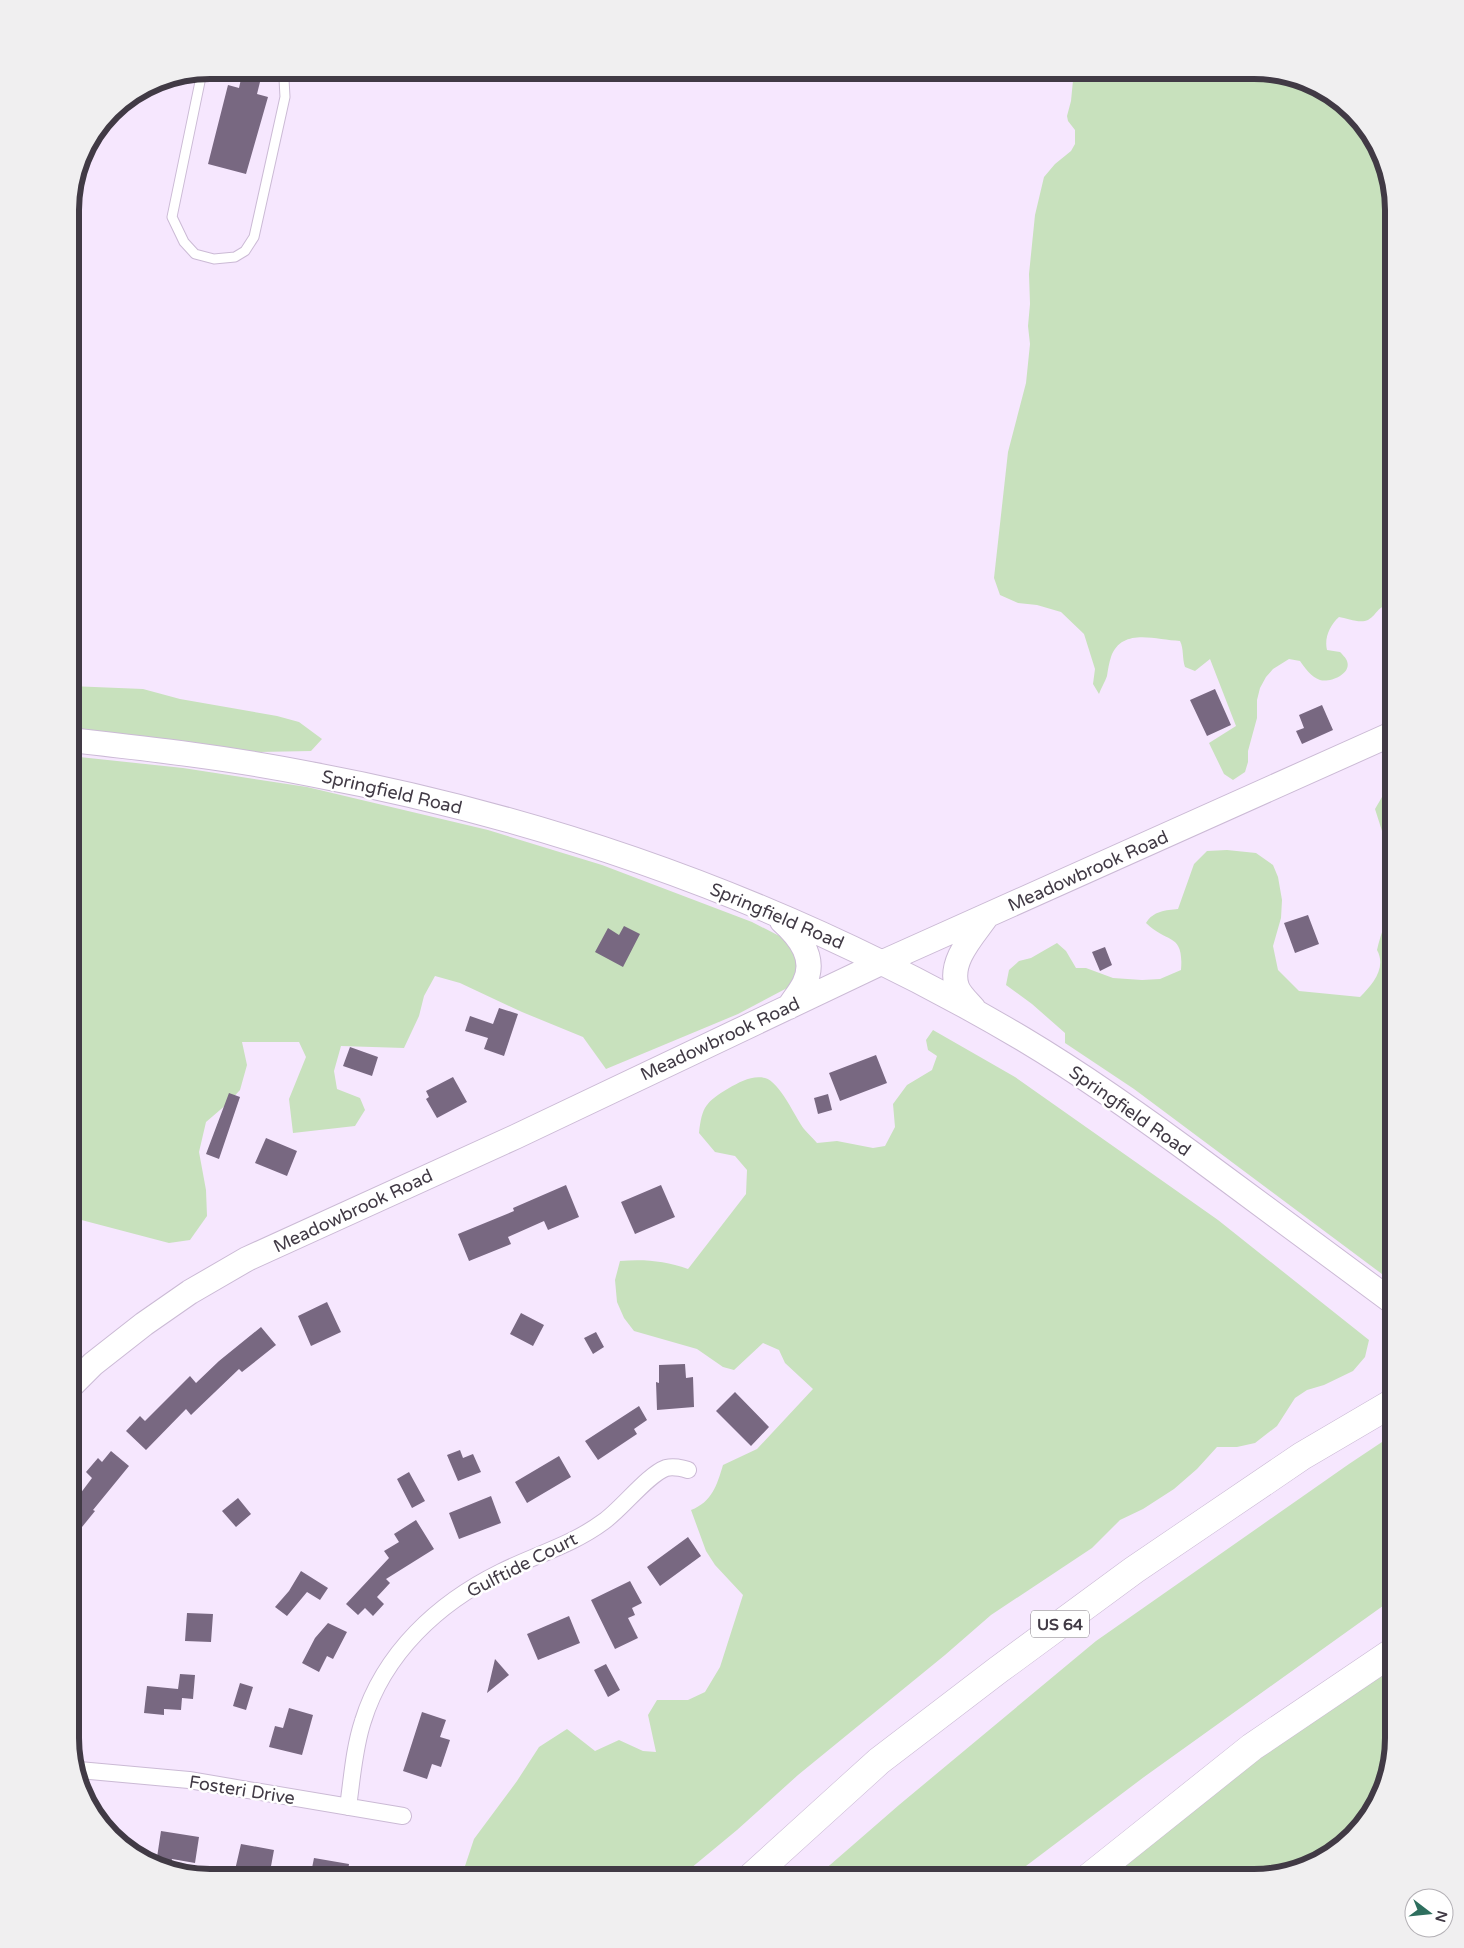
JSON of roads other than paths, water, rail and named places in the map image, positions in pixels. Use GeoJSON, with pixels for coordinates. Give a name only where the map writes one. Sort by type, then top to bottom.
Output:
{"type":"FeatureCollection","features":[{"type":"Feature","properties":{"kind":"highway","name":"US 64"},"geometry":{"type":"LineString","coordinates":[[760,1869],[878,1762],[998,1670],[1134,1570],[1302,1456],[1385,1407]]}},
{"type":"Feature","properties":{"kind":"highway"},"geometry":{"type":"LineString","coordinates":[[1099,1869],[1252,1747],[1385,1657]]}},
{"type":"Feature","properties":{"kind":"main road","name":"Meadowbrook Road"},"geometry":{"type":"LineString","coordinates":[[79,1378],[93,1364],[144,1324],[190,1292],[248,1259],[514,1137],[882,962],[1385,737]]}},
{"type":"Feature","properties":{"kind":"main road","name":"Springfield Road"},"geometry":{"type":"LineString","coordinates":[[79,741],[256,764],[310,773],[443,802],[579,840],[642,861],[772,912],[882,962],[980,1015],[1081,1075],[1385,1296]]}},
{"type":"Feature","properties":{"kind":"main road"},"geometry":{"type":"LineString","coordinates":[[772,912],[792,929],[802,942],[808,956],[808,971],[805,983],[789,1007]]}},
{"type":"Feature","properties":{"kind":"main road"},"geometry":{"type":"LineString","coordinates":[[980,1015],[963,997],[957,987],[954,973],[959,958],[987,916]]}},
{"type":"Feature","properties":{"kind":"street","name":"Gulftide Court"},"geometry":{"type":"LineString","coordinates":[[348,1807],[362,1722],[389,1665],[411,1637],[436,1614],[466,1591],[501,1572],[551,1551],[603,1522],[666,1468],[678,1467],[688,1470]]}},
{"type":"Feature","properties":{"kind":"street","name":"Fosteri Drive"},"geometry":{"type":"LineString","coordinates":[[83,1770],[189,1780],[403,1816]]}},
{"type":"Feature","properties":{"kind":"lane"},"geometry":{"type":"LineString","coordinates":[[200,80],[172,217],[184,242],[195,254],[214,259],[235,257],[245,251],[254,237],[285,97],[284,79]]}}]}
